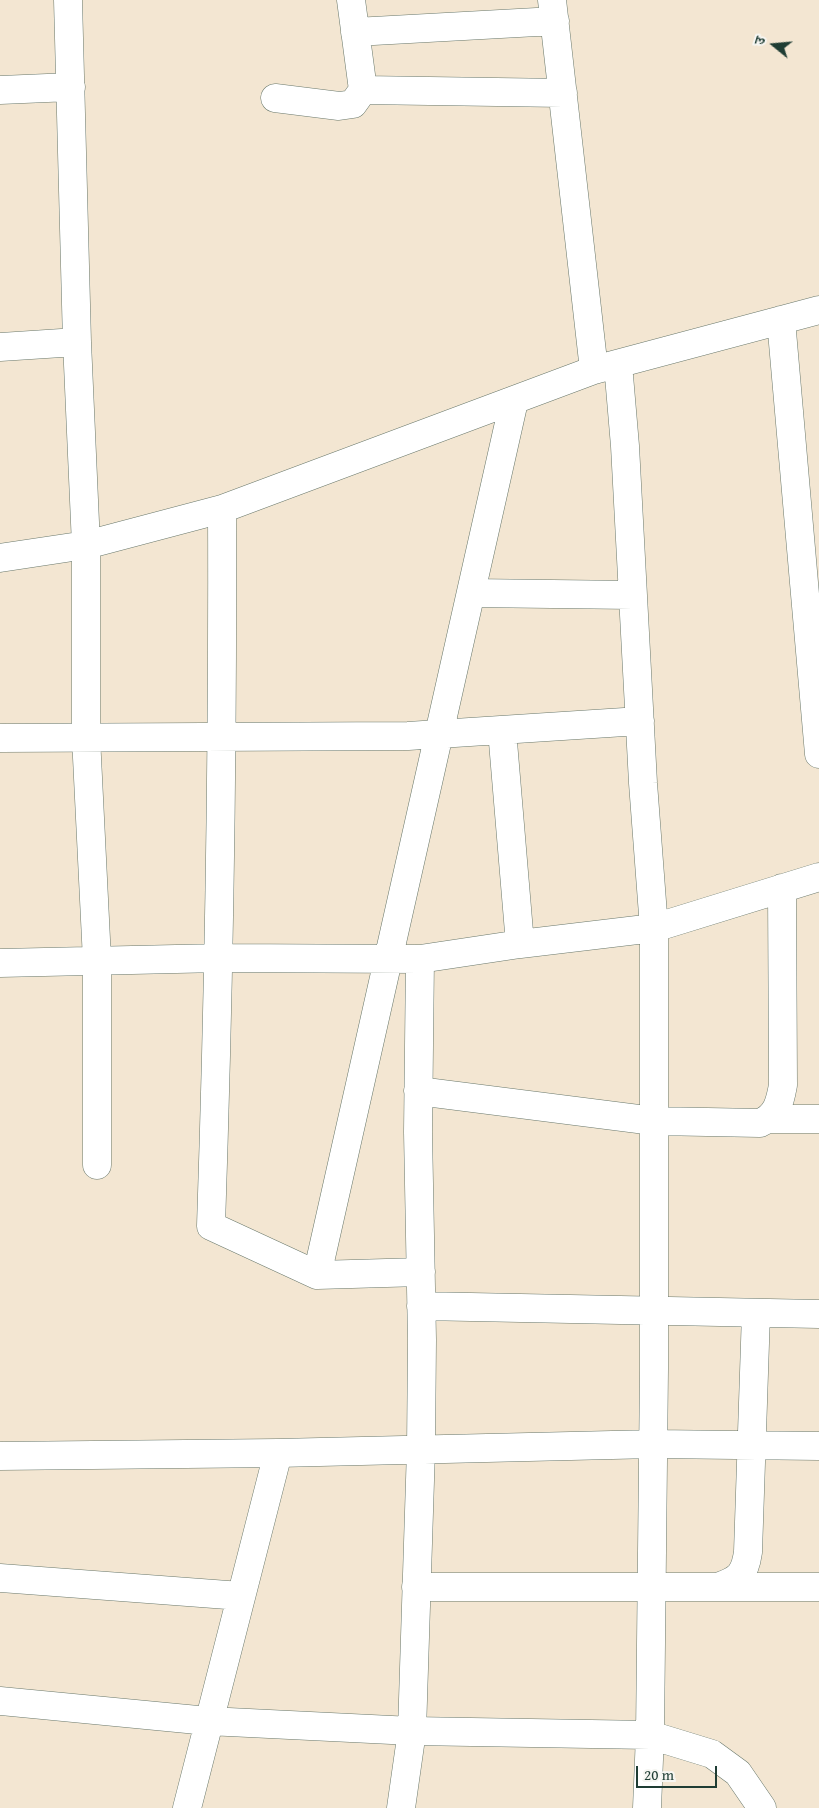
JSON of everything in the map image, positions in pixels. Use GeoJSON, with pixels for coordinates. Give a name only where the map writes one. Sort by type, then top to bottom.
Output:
{"type":"FeatureCollection","features":[{"type":"Feature","properties":{"kind":"street"},"geometry":{"type":"LineString","coordinates":[[68,0],[77,342],[86,545],[86,737],[97,960],[97,1165]]}},
{"type":"Feature","properties":{"kind":"street"},"geometry":{"type":"LineString","coordinates":[[275,98],[339,106],[353,104],[363,90],[351,0]]}},
{"type":"Feature","properties":{"kind":"street"},"geometry":{"type":"LineString","coordinates":[[355,32],[553,11],[563,93],[606,367],[626,446],[640,721],[654,928],[654,1444],[650,1735],[647,1808]]}},
{"type":"Feature","properties":{"kind":"street"},"geometry":{"type":"LineString","coordinates":[[0,90],[71,87]]}},
{"type":"Feature","properties":{"kind":"street"},"geometry":{"type":"LineString","coordinates":[[363,90],[563,93]]}},
{"type":"Feature","properties":{"kind":"street"},"geometry":{"type":"LineString","coordinates":[[0,558],[86,545],[222,510],[606,367],[819,310]]}},
{"type":"Feature","properties":{"kind":"street"},"geometry":{"type":"LineString","coordinates":[[781,320],[819,754]]}},
{"type":"Feature","properties":{"kind":"street"},"geometry":{"type":"LineString","coordinates":[[0,347],[77,342]]}},
{"type":"Feature","properties":{"kind":"street"},"geometry":{"type":"LineString","coordinates":[[317,1275],[514,401]]}},
{"type":"Feature","properties":{"kind":"street"},"geometry":{"type":"LineString","coordinates":[[222,510],[223,736],[220,958],[211,1226],[317,1275],[420,1272]]}},
{"type":"Feature","properties":{"kind":"street"},"geometry":{"type":"LineString","coordinates":[[471,593],[634,595]]}},
{"type":"Feature","properties":{"kind":"street"},"geometry":{"type":"LineString","coordinates":[[0,738],[440,734],[640,721]]}},
{"type":"Feature","properties":{"kind":"street"},"geometry":{"type":"LineString","coordinates":[[502,730],[520,944]]}},
{"type":"Feature","properties":{"kind":"street"},"geometry":{"type":"LineString","coordinates":[[0,963],[220,958],[388,957],[420,959],[520,944],[654,928],[819,877]]}},
{"type":"Feature","properties":{"kind":"street"},"geometry":{"type":"LineString","coordinates":[[770,1119],[780,1102],[783,1085],[782,888]]}},
{"type":"Feature","properties":{"kind":"street"},"geometry":{"type":"LineString","coordinates":[[401,1808],[412,1731],[421,1449],[418,1091],[420,959]]}},
{"type":"Feature","properties":{"kind":"street"},"geometry":{"type":"LineString","coordinates":[[418,1091],[654,1121],[760,1123],[770,1119],[819,1119]]}},
{"type":"Feature","properties":{"kind":"street"},"geometry":{"type":"LineString","coordinates":[[421,1306],[819,1314]]}},
{"type":"Feature","properties":{"kind":"street"},"geometry":{"type":"LineString","coordinates":[[717,1587],[733,1582],[746,1569],[753,1445],[756,1313]]}},
{"type":"Feature","properties":{"kind":"street"},"geometry":{"type":"LineString","coordinates":[[0,1456],[278,1453],[654,1444],[819,1446]]}},
{"type":"Feature","properties":{"kind":"street"},"geometry":{"type":"LineString","coordinates":[[187,1808],[278,1453]]}},
{"type":"Feature","properties":{"kind":"street"},"geometry":{"type":"LineString","coordinates":[[0,1578],[241,1596]]}},
{"type":"Feature","properties":{"kind":"street"},"geometry":{"type":"LineString","coordinates":[[416,1587],[819,1587]]}},
{"type":"Feature","properties":{"kind":"street"},"geometry":{"type":"LineString","coordinates":[[0,1701],[208,1721],[412,1731],[650,1735],[712,1754],[738,1773],[762,1808]]}}]}
